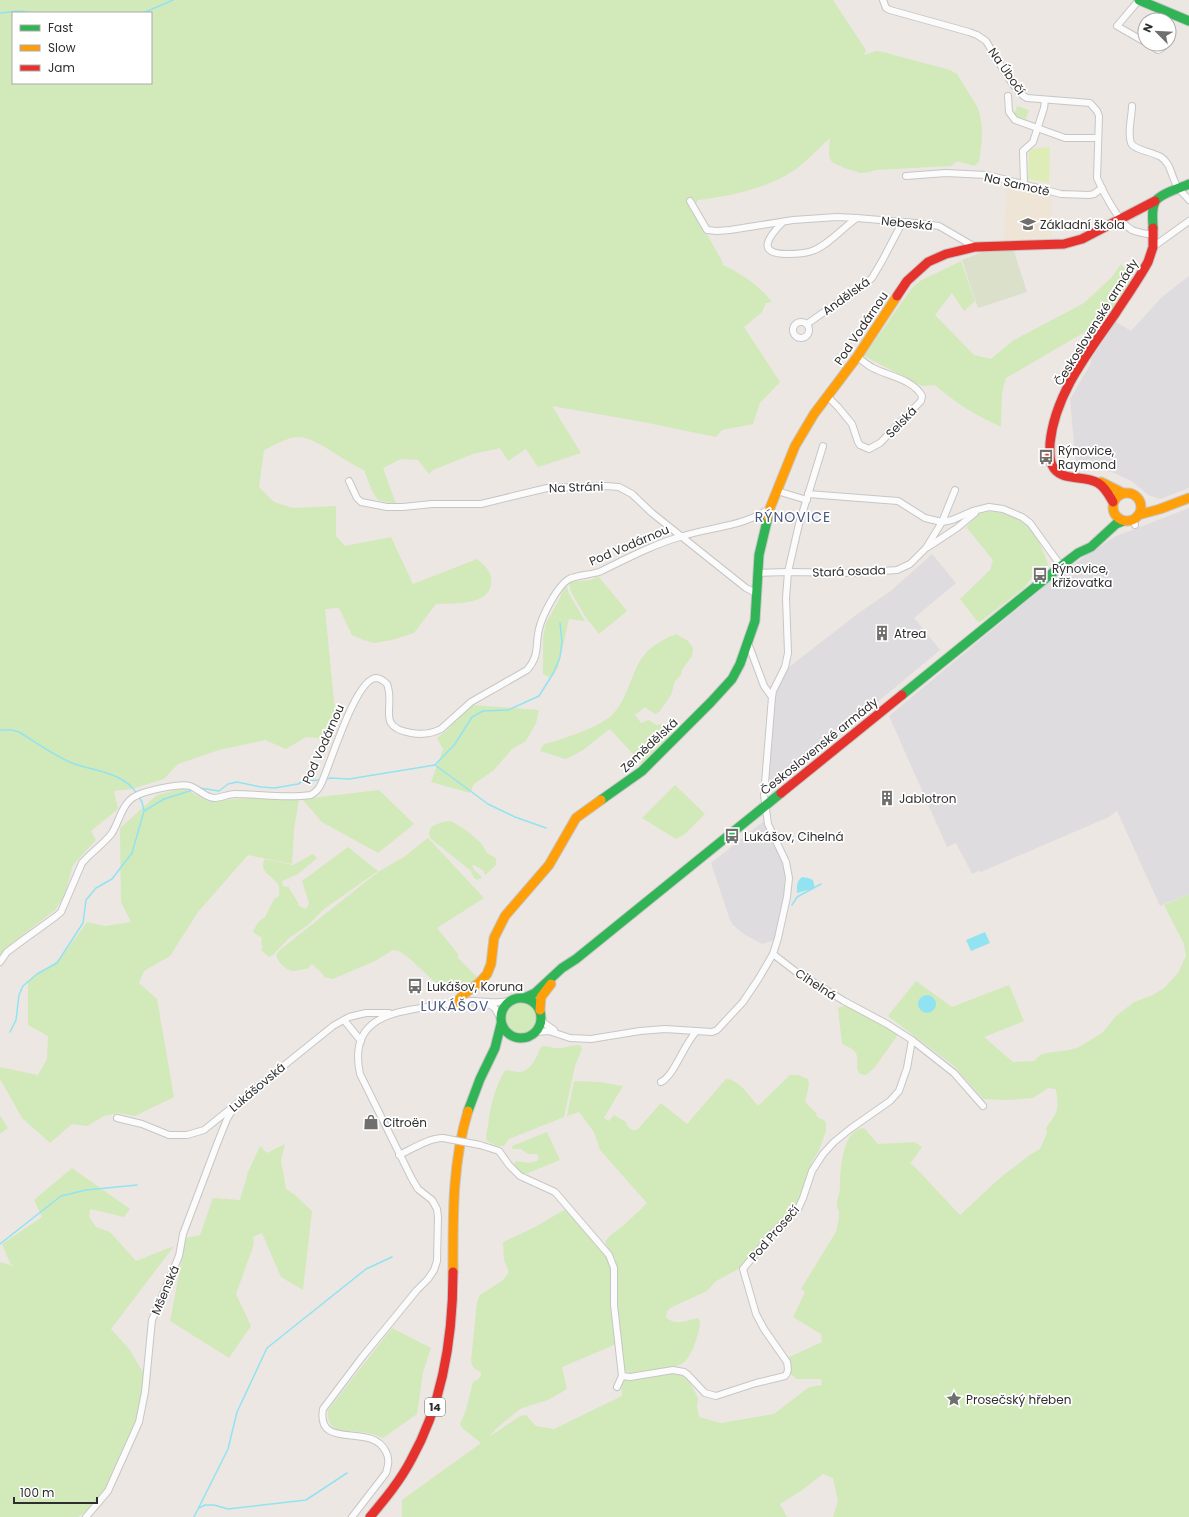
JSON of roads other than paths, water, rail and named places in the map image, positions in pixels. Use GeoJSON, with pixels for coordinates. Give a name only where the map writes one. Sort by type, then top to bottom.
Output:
{"type":"FeatureCollection","features":[{"type":"Feature","properties":{"kind":"street","name":"Na Úbočí"},"geometry":{"type":"LineString","coordinates":[[883,0],[886,8],[890,10],[977,35],[986,41],[1014,86],[1029,99],[1090,103],[1097,111],[1099,116],[1097,178],[1121,220]]}},
{"type":"Feature","properties":{"kind":"street"},"geometry":{"type":"LineString","coordinates":[[1137,37],[1117,26],[1139,0],[1160,12]]}},
{"type":"Feature","properties":{"kind":"street"},"geometry":{"type":"LineString","coordinates":[[1177,19],[1189,21]]}},
{"type":"Feature","properties":{"kind":"street"},"geometry":{"type":"LineString","coordinates":[[1008,96],[1009,112],[1015,120],[1066,138],[1098,138]]}},
{"type":"Feature","properties":{"kind":"street"},"geometry":{"type":"LineString","coordinates":[[1024,184],[1023,151],[1033,143],[1045,100]]}},
{"type":"Feature","properties":{"kind":"street"},"geometry":{"type":"LineString","coordinates":[[1132,106],[1131,144],[1134,147],[1149,151],[1165,160],[1178,188],[1189,199]]}},
{"type":"Feature","properties":{"kind":"street","name":"Na Samotě"},"geometry":{"type":"LineString","coordinates":[[906,176],[946,173],[987,175],[1061,194],[1089,195],[1094,194],[1102,188]]}},
{"type":"Feature","properties":{"kind":"street"},"geometry":{"type":"LineString","coordinates":[[1155,201],[1160,196],[1189,184]]}},
{"type":"Feature","properties":{"kind":"street","name":"Nebeská"},"geometry":{"type":"LineString","coordinates":[[690,201],[706,230],[730,230],[783,222],[837,217],[857,218],[939,226],[975,247]]}},
{"type":"Feature","properties":{"kind":"street","name":"Pod Vodárnou"},"geometry":{"type":"LineString","coordinates":[[0,962],[7,952],[55,918],[61,912],[82,863],[111,833],[126,806],[133,797],[177,785],[190,786],[207,796],[216,798],[234,794],[264,796],[311,795],[316,792],[321,784],[339,734],[352,707],[362,690],[372,680],[376,678],[380,679],[387,684],[390,720],[391,725],[395,728],[413,733],[429,734],[441,730],[471,702],[527,670],[536,657],[542,618],[561,586],[568,580],[599,572],[682,536],[747,520],[770,508],[795,446],[801,435],[827,396],[857,357],[907,281],[928,262],[946,254],[975,247],[1064,244],[1082,239],[1155,201]]}},
{"type":"Feature","properties":{"kind":"street","name":"Československé armády"},"geometry":{"type":"LineString","coordinates":[[1123,493],[1106,484],[1065,476],[1056,470],[1052,465],[1050,453],[1052,429],[1063,396],[1076,373],[1148,262],[1153,247],[1153,209],[1155,201]]}},
{"type":"Feature","properties":{"kind":"street"},"geometry":{"type":"LineString","coordinates":[[783,222],[768,238],[767,244],[769,249],[780,254],[802,254],[813,251],[827,243],[857,218]]}},
{"type":"Feature","properties":{"kind":"street"},"geometry":{"type":"LineString","coordinates":[[1121,220],[1133,230],[1154,235]]}},
{"type":"Feature","properties":{"kind":"street"},"geometry":{"type":"LineString","coordinates":[[1153,247],[1189,221]]}},
{"type":"Feature","properties":{"kind":"street","name":"Andělská"},"geometry":{"type":"LineString","coordinates":[[807,324],[858,290],[872,278],[902,223]]}},
{"type":"Feature","properties":{"kind":"street","name":"Selská"},"geometry":{"type":"LineString","coordinates":[[827,396],[838,406],[852,424],[860,445],[868,449],[880,443],[921,401],[922,396],[919,389],[872,368],[857,357]]}},
{"type":"Feature","properties":{"kind":"street"},"geometry":{"type":"LineString","coordinates":[[535,1032],[546,1031],[570,1038],[591,1039],[640,1031],[665,1029],[712,1032],[717,1030],[743,1002],[773,954],[787,897],[789,878],[786,862],[768,824],[764,795],[765,765],[773,691],[785,667],[788,654],[786,598],[788,572],[799,524],[824,446]]}},
{"type":"Feature","properties":{"kind":"street","name":"Na Stráni"},"geometry":{"type":"LineString","coordinates":[[349,481],[357,498],[361,502],[387,507],[432,504],[481,504],[547,488],[619,487],[632,494],[652,513],[746,588],[756,593]]}},
{"type":"Feature","properties":{"kind":"street"},"geometry":{"type":"LineString","coordinates":[[1096,482],[1106,490],[1113,502],[1113,512],[1123,521],[1136,520],[1189,498]]}},
{"type":"Feature","properties":{"kind":"street","name":"Stará osada"},"geometry":{"type":"LineString","coordinates":[[926,548],[942,522],[955,490]]}},
{"type":"Feature","properties":{"kind":"street"},"geometry":{"type":"LineString","coordinates":[[777,491],[807,497],[898,501],[925,518],[942,522],[989,507],[1003,509],[1022,517],[1030,523],[1061,566]]}},
{"type":"Feature","properties":{"kind":"street"},"geometry":{"type":"LineString","coordinates":[[1113,502],[1117,496],[1123,493],[1134,494],[1140,502],[1141,509],[1136,520]]}},
{"type":"Feature","properties":{"kind":"street"},"geometry":{"type":"LineString","coordinates":[[1140,502],[1149,505],[1167,506]]}},
{"type":"Feature","properties":{"kind":"street","name":"Zemědělská"},"geometry":{"type":"LineString","coordinates":[[456,1003],[460,997],[484,979],[488,973],[494,936],[500,924],[508,911],[551,862],[576,818],[642,771],[732,679],[740,664],[755,622],[756,593],[762,540],[770,508]]}},
{"type":"Feature","properties":{"kind":"street","name":"Stará osada"},"geometry":{"type":"LineString","coordinates":[[758,573],[855,573],[897,570],[910,564],[926,548],[957,528],[981,509]]}},
{"type":"Feature","properties":{"kind":"street","name":"Československé armády"},"geometry":{"type":"LineString","coordinates":[[352,1517],[382,1480],[388,1467],[388,1455],[382,1445],[372,1438],[343,1436],[331,1432],[323,1426],[321,1418],[322,1409],[402,1307],[428,1279],[434,1270],[437,1260],[438,1217],[434,1204],[432,1200],[418,1189],[399,1156],[360,1074],[357,1056],[361,1041],[367,1030],[383,1017],[392,1013],[456,1003],[499,1003],[519,997],[524,998],[535,992],[562,968],[576,959],[1078,553],[1105,527],[1113,512]]}},
{"type":"Feature","properties":{"kind":"street","name":"Československé armády"},"geometry":{"type":"LineString","coordinates":[[1078,553],[1091,547],[1116,524],[1123,521]]}},
{"type":"Feature","properties":{"kind":"street"},"geometry":{"type":"LineString","coordinates":[[748,643],[764,686],[772,696]]}},
{"type":"Feature","properties":{"kind":"street","name":"Cihelná"},"geometry":{"type":"LineString","coordinates":[[773,954],[795,971],[912,1040],[954,1073],[983,1106]]}},
{"type":"Feature","properties":{"kind":"street","name":"Československé armády"},"geometry":{"type":"LineString","coordinates":[[535,1032],[540,1025],[541,997],[576,959]]}},
{"type":"Feature","properties":{"kind":"street"},"geometry":{"type":"LineString","coordinates":[[524,998],[534,1002],[547,1026],[560,1034]]}},
{"type":"Feature","properties":{"kind":"street","name":"14"},"geometry":{"type":"LineString","coordinates":[[370,1517],[388,1497],[415,1454],[437,1402],[444,1377],[450,1332],[456,1168],[464,1124],[477,1085],[500,1034],[503,1008],[509,1001]]}},
{"type":"Feature","properties":{"kind":"street"},"geometry":{"type":"LineString","coordinates":[[483,1002],[494,1007],[506,1032],[515,1037]]}},
{"type":"Feature","properties":{"kind":"street","name":"Lukášovská"},"geometry":{"type":"LineString","coordinates":[[117,1118],[142,1124],[169,1135],[187,1135],[204,1130],[236,1106],[284,1064],[333,1026],[349,1017],[366,1014],[392,1013]]}},
{"type":"Feature","properties":{"kind":"street"},"geometry":{"type":"LineString","coordinates":[[344,1020],[361,1041]]}},
{"type":"Feature","properties":{"kind":"street","name":"14"},"geometry":{"type":"LineString","coordinates":[[486,1066],[501,1045],[508,1039],[515,1037],[526,1038],[535,1032]]}},
{"type":"Feature","properties":{"kind":"street"},"geometry":{"type":"LineString","coordinates":[[661,1082],[670,1074],[683,1050],[696,1032]]}},
{"type":"Feature","properties":{"kind":"street","name":"Pod Prosečí"},"geometry":{"type":"LineString","coordinates":[[622,1376],[630,1377],[676,1370],[688,1375],[705,1393],[716,1396],[756,1383],[785,1376],[787,1374],[787,1362],[764,1329],[756,1314],[743,1270],[772,1234],[798,1209],[812,1171],[834,1142],[890,1101],[899,1091],[904,1079],[912,1040]]}},
{"type":"Feature","properties":{"kind":"street","name":"Mšenská"},"geometry":{"type":"LineString","coordinates":[[86,1517],[108,1491],[139,1422],[145,1392],[152,1320],[179,1256],[183,1234],[217,1144],[228,1119],[236,1106]]}},
{"type":"Feature","properties":{"kind":"street"},"geometry":{"type":"LineString","coordinates":[[399,1156],[438,1138],[494,1148],[499,1151],[513,1170],[520,1176],[555,1192],[609,1255],[614,1268],[614,1305],[622,1376],[617,1387]]}},
{"type":"Feature","properties":{"kind":"water"},"geometry":{"type":"Polygon","coordinates":[[[802,877],[813,880],[815,888],[797,893],[798,882],[802,877]]]}},
{"type":"Feature","properties":{"kind":"water"},"geometry":{"type":"Polygon","coordinates":[[[985,932],[990,943],[971,951],[966,940],[985,932]]]}},
{"type":"Feature","properties":{"kind":"water"},"geometry":{"type":"Polygon","coordinates":[[[927,995],[933,998],[936,1004],[933,1010],[927,1013],[921,1010],[918,1004],[921,998],[927,995]]]}},
{"type":"Feature","properties":{"kind":"waterway"},"geometry":{"type":"LineString","coordinates":[[145,12],[173,0]]}},
{"type":"Feature","properties":{"kind":"waterway"},"geometry":{"type":"LineString","coordinates":[[0,13],[19,11],[27,12]]}},
{"type":"Feature","properties":{"kind":"waterway"},"geometry":{"type":"LineString","coordinates":[[326,779],[349,779],[435,765],[455,744],[472,717],[483,711],[508,710],[539,696],[554,672],[560,657],[562,642],[560,623]]}},
{"type":"Feature","properties":{"kind":"waterway"},"geometry":{"type":"LineString","coordinates":[[0,730],[12,730],[19,732],[65,760],[80,766],[108,773],[124,781],[137,794]]}},
{"type":"Feature","properties":{"kind":"waterway"},"geometry":{"type":"LineString","coordinates":[[435,765],[488,804],[515,817],[546,828]]}},
{"type":"Feature","properties":{"kind":"waterway"},"geometry":{"type":"LineString","coordinates":[[200,788],[219,791],[228,784],[237,782],[274,788],[298,784],[303,781],[320,780]]}},
{"type":"Feature","properties":{"kind":"waterway"},"geometry":{"type":"LineString","coordinates":[[10,1032],[16,1020],[19,995],[23,986],[37,974],[57,963],[83,923],[86,900],[96,888],[112,879],[132,853],[144,811],[164,799],[193,790]]}},
{"type":"Feature","properties":{"kind":"waterway"},"geometry":{"type":"LineString","coordinates":[[139,797],[144,811]]}},
{"type":"Feature","properties":{"kind":"waterway"},"geometry":{"type":"LineString","coordinates":[[792,905],[797,897],[821,884]]}},
{"type":"Feature","properties":{"kind":"waterway"},"geometry":{"type":"LineString","coordinates":[[0,1244],[61,1196],[86,1190],[137,1185]]}},
{"type":"Feature","properties":{"kind":"waterway"},"geometry":{"type":"LineString","coordinates":[[194,1517],[228,1449],[237,1412],[267,1348],[366,1269],[392,1257]]}},
{"type":"Feature","properties":{"kind":"waterway"},"geometry":{"type":"LineString","coordinates":[[199,1508],[205,1505],[214,1505],[228,1509],[306,1500],[347,1473]]}},
{"type":"Feature","properties":{"kind":"place","name":"Základní škola"},"geometry":{"type":"Point","coordinates":[1028,224]}},
{"type":"Feature","properties":{"kind":"place","name":"Rýnovice, Raymond"},"geometry":{"type":"Point","coordinates":[1046,457]}},
{"type":"Feature","properties":{"kind":"place","name":"Rýnovice, křižovatka"},"geometry":{"type":"Point","coordinates":[1040,575]}},
{"type":"Feature","properties":{"kind":"place","name":"Atrea"},"geometry":{"type":"Point","coordinates":[882,633]}},
{"type":"Feature","properties":{"kind":"place","name":"Jablotron"},"geometry":{"type":"Point","coordinates":[887,798]}},
{"type":"Feature","properties":{"kind":"place","name":"Lukášov, Cihelná"},"geometry":{"type":"Point","coordinates":[732,836]}},
{"type":"Feature","properties":{"kind":"place","name":"Lukášov, Koruna"},"geometry":{"type":"Point","coordinates":[415,986]}},
{"type":"Feature","properties":{"kind":"place","name":"Citroën"},"geometry":{"type":"Point","coordinates":[371,1122]}},
{"type":"Feature","properties":{"kind":"place","name":"Prosečský hřeben"},"geometry":{"type":"Point","coordinates":[954,1399]}},
{"type":"Feature","properties":{"kind":"district","name":"RÝNOVICE"},"geometry":{"type":"Point","coordinates":[793,517]}},
{"type":"Feature","properties":{"kind":"district","name":"LUKÁŠOV"},"geometry":{"type":"Point","coordinates":[455,1006]}}]}
